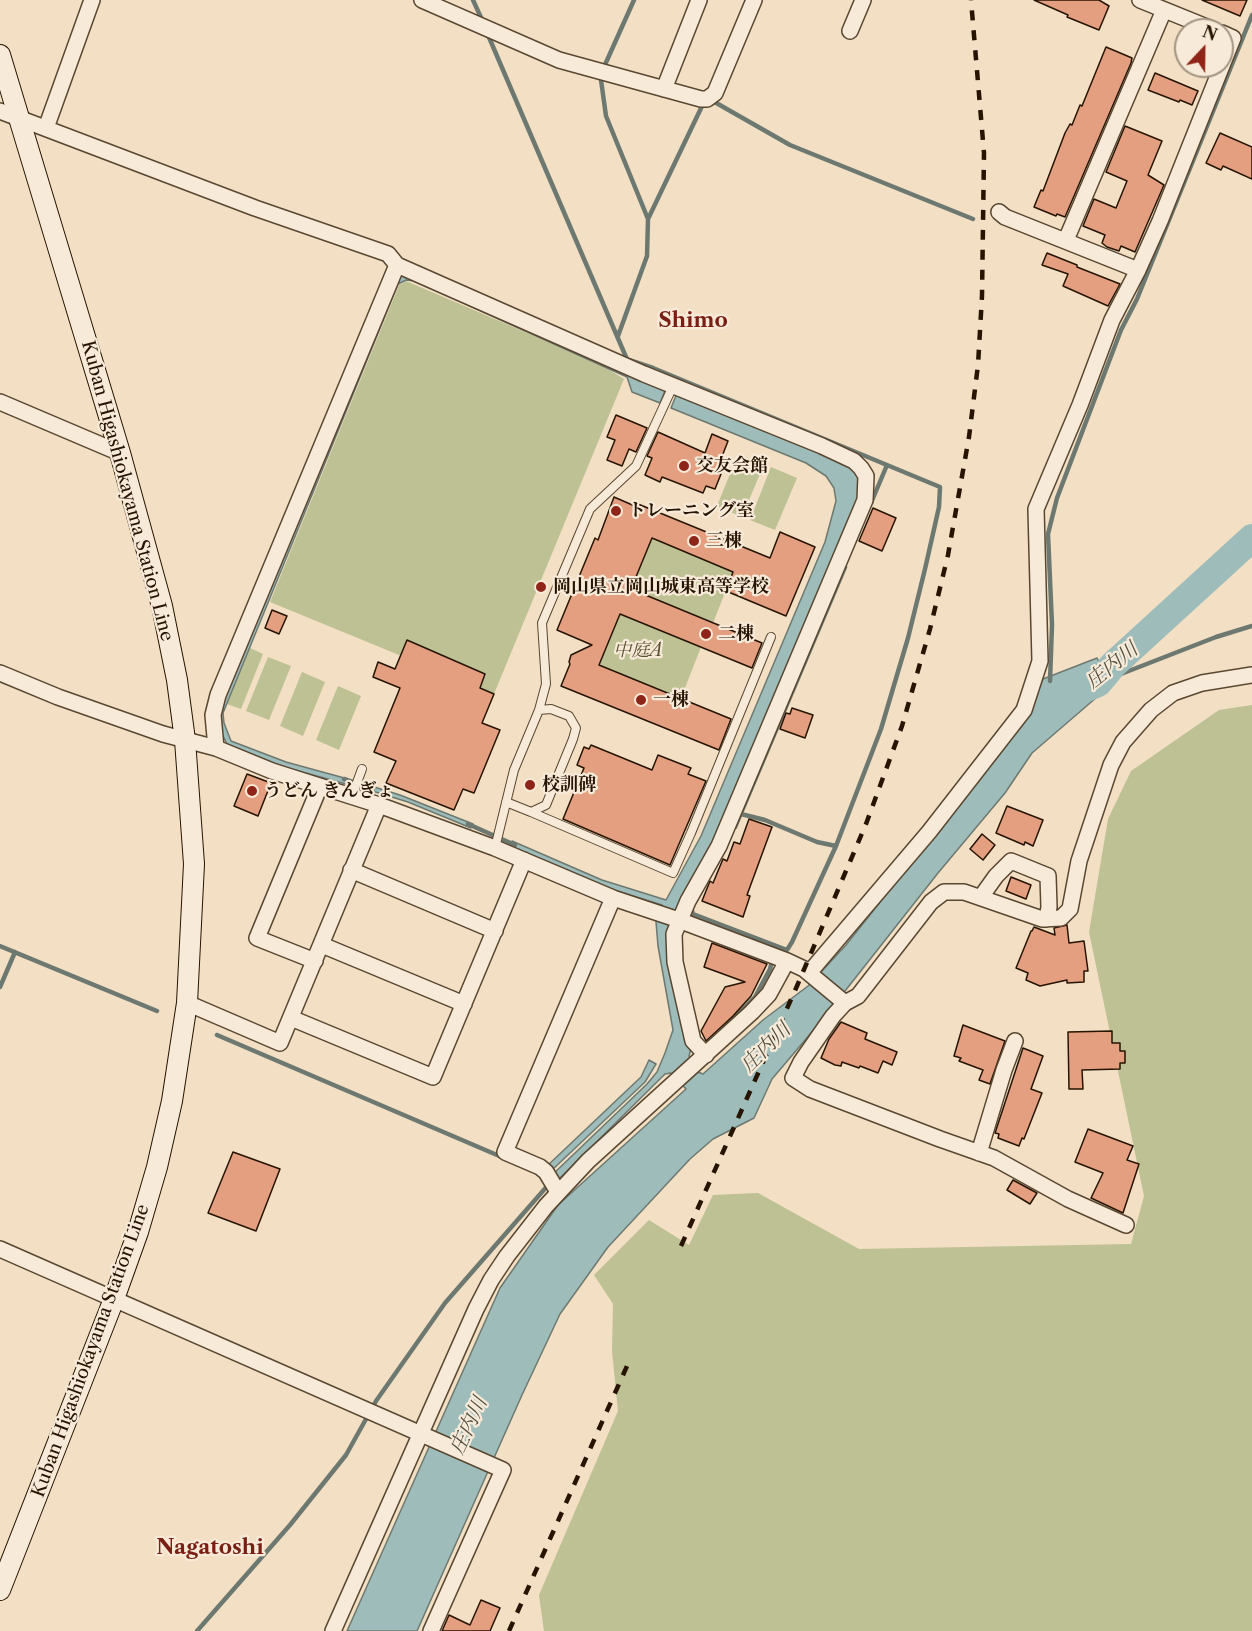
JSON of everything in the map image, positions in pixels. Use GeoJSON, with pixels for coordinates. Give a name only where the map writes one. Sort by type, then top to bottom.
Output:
{"type":"FeatureCollection","features":[{"type":"Feature","properties":{"kind":"main road","name":"Kuban Higashiokayama Station Line"},"geometry":{"type":"LineString","coordinates":[[0,55],[120,453],[162,606],[177,680],[185,740],[194,864],[187,1003],[172,1101],[157,1167],[138,1232],[114,1299],[0,1590]]}},
{"type":"Feature","properties":{"kind":"street"},"geometry":{"type":"LineString","coordinates":[[46,128],[92,0]]}},
{"type":"Feature","properties":{"kind":"street"},"geometry":{"type":"LineString","coordinates":[[422,0],[559,60],[706,98],[715,93],[754,0]]}},
{"type":"Feature","properties":{"kind":"street"},"geometry":{"type":"LineString","coordinates":[[664,89],[699,0]]}},
{"type":"Feature","properties":{"kind":"street"},"geometry":{"type":"LineString","coordinates":[[850,31],[863,0]]}},
{"type":"Feature","properties":{"kind":"street"},"geometry":{"type":"LineString","coordinates":[[1140,0],[1184,18]]}},
{"type":"Feature","properties":{"kind":"street"},"geometry":{"type":"LineString","coordinates":[[1066,240],[1164,10]]}},
{"type":"Feature","properties":{"kind":"street"},"geometry":{"type":"LineString","coordinates":[[811,975],[929,832],[1024,710],[1040,661],[1036,509],[1080,405],[1112,320],[1138,270],[1217,78]]}},
{"type":"Feature","properties":{"kind":"street"},"geometry":{"type":"LineString","coordinates":[[0,111],[255,208],[388,254],[397,265],[672,388],[848,458],[861,468],[866,476],[865,500],[719,846],[677,919],[674,934],[675,962],[693,1041],[701,1054]]}},
{"type":"Feature","properties":{"kind":"street"},"geometry":{"type":"LineString","coordinates":[[999,212],[1005,217],[1138,270]]}},
{"type":"Feature","properties":{"kind":"street"},"geometry":{"type":"LineString","coordinates":[[216,748],[213,715],[218,695],[397,265]]}},
{"type":"Feature","properties":{"kind":"street"},"geometry":{"type":"LineString","coordinates":[[0,402],[120,453]]}},
{"type":"Feature","properties":{"kind":"street"},"geometry":{"type":"LineString","coordinates":[[0,673],[58,697],[163,734],[216,748],[272,771],[320,786],[355,789],[379,805],[497,842],[524,860],[613,898],[677,919],[787,961],[811,975],[842,1001]]}},
{"type":"Feature","properties":{"kind":"street"},"geometry":{"type":"LineString","coordinates":[[1126,1225],[1068,1198],[994,1158],[810,1089],[793,1078],[801,1062],[842,1001],[858,996],[931,902],[944,892],[964,892],[1047,919],[1061,918],[1070,909],[1079,861],[1111,765],[1122,742],[1151,710],[1173,693],[1202,683],[1252,675]]}},
{"type":"Feature","properties":{"kind":"street"},"geometry":{"type":"LineString","coordinates":[[315,961],[257,938],[320,786]]}},
{"type":"Feature","properties":{"kind":"street"},"geometry":{"type":"LineString","coordinates":[[187,1003],[280,1042],[379,805]]}},
{"type":"Feature","properties":{"kind":"street"},"geometry":{"type":"LineString","coordinates":[[291,1018],[434,1077],[524,860]]}},
{"type":"Feature","properties":{"kind":"street"},"geometry":{"type":"LineString","coordinates":[[981,897],[996,876],[1011,861],[1048,876],[1047,919]]}},
{"type":"Feature","properties":{"kind":"street"},"geometry":{"type":"LineString","coordinates":[[351,870],[495,931]]}},
{"type":"Feature","properties":{"kind":"street"},"geometry":{"type":"LineString","coordinates":[[554,1186],[546,1172],[540,1167],[505,1152],[613,898]]}},
{"type":"Feature","properties":{"kind":"street"},"geometry":{"type":"LineString","coordinates":[[322,945],[464,1004]]}},
{"type":"Feature","properties":{"kind":"street"},"geometry":{"type":"LineString","coordinates":[[333,1631],[423,1435],[476,1309],[491,1280],[554,1186],[588,1161],[677,1080],[701,1054],[769,994],[787,961]]}},
{"type":"Feature","properties":{"kind":"street"},"geometry":{"type":"LineString","coordinates":[[979,1153],[1014,1041]]}},
{"type":"Feature","properties":{"kind":"street"},"geometry":{"type":"LineString","coordinates":[[0,1249],[502,1470],[431,1631]]}},
{"type":"Feature","properties":{"kind":"lane"},"geometry":{"type":"LineString","coordinates":[[497,842],[514,770],[546,684],[542,623],[590,509],[636,466],[672,388]]}},
{"type":"Feature","properties":{"kind":"lane"},"geometry":{"type":"LineString","coordinates":[[506,802],[673,873],[771,638]]}},
{"type":"Feature","properties":{"kind":"lane"},"geometry":{"type":"LineString","coordinates":[[531,812],[546,805],[576,728],[569,716],[551,709],[538,710]]}},
{"type":"Feature","properties":{"kind":"lane"},"geometry":{"type":"LineString","coordinates":[[355,789],[362,770]]}},
{"type":"Feature","properties":{"kind":"green space"},"geometry":{"type":"Polygon","coordinates":[[[406,281],[600,364],[624,379],[494,694],[270,602],[399,285],[406,281]]]}},
{"type":"Feature","properties":{"kind":"green space"},"geometry":{"type":"Polygon","coordinates":[[[738,454],[764,464],[742,517],[717,506],[738,454]]]}},
{"type":"Feature","properties":{"kind":"green space"},"geometry":{"type":"Polygon","coordinates":[[[771,467],[797,478],[775,530],[750,520],[771,467]]]}},
{"type":"Feature","properties":{"kind":"green space"},"geometry":{"type":"Polygon","coordinates":[[[632,530],[733,572],[713,623],[631,589],[632,530]]]}},
{"type":"Feature","properties":{"kind":"green space","name":"中庭A"},"geometry":{"type":"Polygon","coordinates":[[[620,614],[701,647],[681,698],[591,662],[597,647],[606,650],[620,614]]]}},
{"type":"Feature","properties":{"kind":"green space"},"geometry":{"type":"Polygon","coordinates":[[[250,648],[263,654],[241,709],[227,704],[250,648]]]}},
{"type":"Feature","properties":{"kind":"green space"},"geometry":{"type":"Polygon","coordinates":[[[268,657],[291,666],[269,720],[246,711],[268,657]]]}},
{"type":"Feature","properties":{"kind":"green space"},"geometry":{"type":"Polygon","coordinates":[[[302,672],[325,682],[303,736],[280,726],[302,672]]]}},
{"type":"Feature","properties":{"kind":"green space"},"geometry":{"type":"Polygon","coordinates":[[[338,686],[361,696],[339,750],[316,740],[338,686]]]}},
{"type":"Feature","properties":{"kind":"green space"},"geometry":{"type":"Polygon","coordinates":[[[1252,705],[1252,1631],[544,1631],[539,1595],[618,1411],[612,1351],[613,1304],[594,1275],[649,1220],[689,1245],[713,1195],[758,1193],[859,1249],[1131,1244],[1144,1196],[1089,932],[1108,819],[1131,771],[1219,710],[1252,705]]]}},
{"type":"Feature","properties":{"kind":"water"},"geometry":{"type":"Polygon","coordinates":[[[403,273],[666,388],[660,403],[632,392],[627,377],[415,281],[406,280],[398,284],[223,713],[231,741],[286,762],[348,779],[346,784],[284,767],[227,744],[221,732],[218,715],[398,275],[403,273]]]}},
{"type":"Feature","properties":{"kind":"water"},"geometry":{"type":"Polygon","coordinates":[[[677,393],[850,463],[861,479],[859,496],[715,839],[671,927],[692,1045],[689,1056],[698,1072],[703,1074],[763,1020],[808,986],[846,945],[1028,712],[1043,679],[1097,658],[1111,685],[1032,753],[1005,793],[772,1079],[754,1118],[713,1139],[690,1159],[608,1247],[560,1314],[417,1631],[347,1631],[500,1288],[558,1205],[686,1089],[671,1073],[665,1074],[556,1182],[551,1176],[647,1084],[657,1072],[665,1053],[673,1030],[658,946],[656,922],[662,905],[601,886],[510,846],[512,841],[602,880],[666,900],[701,836],[825,542],[836,501],[834,488],[826,476],[806,463],[671,408],[677,393]]]}},
{"type":"Feature","properties":{"kind":"water"},"geometry":{"type":"Polygon","coordinates":[[[371,786],[473,824],[471,828],[408,802],[369,790],[371,786]]]}},
{"type":"Feature","properties":{"kind":"water"},"geometry":{"type":"Polygon","coordinates":[[[649,1060],[656,1064],[645,1082],[551,1171],[546,1167],[641,1077],[649,1060]]]}},
{"type":"Feature","properties":{"kind":"building"},"geometry":{"type":"Polygon","coordinates":[[[1034,0],[1099,0],[1109,6],[1099,30],[1034,0]]]}},
{"type":"Feature","properties":{"kind":"building"},"geometry":{"type":"Polygon","coordinates":[[[1202,0],[1247,0],[1240,16],[1202,0]]]}},
{"type":"Feature","properties":{"kind":"building"},"geometry":{"type":"Polygon","coordinates":[[[1106,47],[1132,58],[1131,63],[1065,217],[1057,214],[1056,216],[1034,207],[1041,190],[1043,191],[1065,133],[1070,124],[1072,125],[1080,105],[1082,106],[1106,47]]]}},
{"type":"Feature","properties":{"kind":"building"},"geometry":{"type":"Polygon","coordinates":[[[1155,73],[1198,91],[1192,105],[1148,90],[1155,73]]]}},
{"type":"Feature","properties":{"kind":"building"},"geometry":{"type":"Polygon","coordinates":[[[1125,126],[1162,141],[1148,175],[1164,185],[1135,252],[1121,246],[1119,251],[1107,247],[1102,243],[1105,235],[1083,226],[1094,199],[1116,208],[1127,181],[1106,172],[1125,126]]]}},
{"type":"Feature","properties":{"kind":"building"},"geometry":{"type":"Polygon","coordinates":[[[1220,133],[1252,147],[1252,179],[1223,166],[1221,170],[1206,163],[1220,133]]]}},
{"type":"Feature","properties":{"kind":"building"},"geometry":{"type":"Polygon","coordinates":[[[1047,253],[1120,284],[1108,306],[1063,286],[1068,274],[1042,265],[1047,253]]]}},
{"type":"Feature","properties":{"kind":"building"},"geometry":{"type":"Polygon","coordinates":[[[616,415],[647,428],[636,452],[629,449],[622,466],[607,460],[615,440],[607,437],[616,415]]]}},
{"type":"Feature","properties":{"kind":"building","name":"交友会館"},"geometry":{"type":"Polygon","coordinates":[[[658,432],[705,453],[712,434],[728,441],[716,472],[721,474],[715,489],[706,486],[703,493],[662,477],[660,482],[645,475],[652,458],[647,456],[658,432]]]}},
{"type":"Feature","properties":{"kind":"building"},"geometry":{"type":"Polygon","coordinates":[[[614,497],[637,507],[638,504],[770,558],[780,532],[815,547],[786,616],[726,591],[733,572],[652,538],[631,589],[762,643],[752,668],[620,614],[599,665],[731,719],[719,750],[561,686],[570,664],[571,655],[592,645],[557,630],[595,538],[598,540],[614,497]]]}},
{"type":"Feature","properties":{"kind":"building"},"geometry":{"type":"Polygon","coordinates":[[[873,508],[896,518],[882,551],[859,541],[873,508]]]}},
{"type":"Feature","properties":{"kind":"building"},"geometry":{"type":"Polygon","coordinates":[[[272,610],[287,616],[279,634],[265,628],[272,610]]]}},
{"type":"Feature","properties":{"kind":"building"},"geometry":{"type":"Polygon","coordinates":[[[407,640],[485,674],[480,688],[494,694],[482,723],[500,730],[474,793],[463,789],[454,810],[386,783],[396,761],[374,752],[400,688],[373,677],[378,662],[395,669],[407,640]]]}},
{"type":"Feature","properties":{"kind":"building"},"geometry":{"type":"Polygon","coordinates":[[[792,708],[813,715],[805,738],[780,729],[786,713],[790,714],[792,708]]]}},
{"type":"Feature","properties":{"kind":"building"},"geometry":{"type":"Polygon","coordinates":[[[591,745],[652,770],[658,755],[691,768],[688,774],[706,781],[670,865],[563,819],[584,768],[577,765],[584,747],[589,749],[591,745]]]}},
{"type":"Feature","properties":{"kind":"building"},"geometry":{"type":"Polygon","coordinates":[[[247,774],[271,783],[258,816],[234,806],[247,774]]]}},
{"type":"Feature","properties":{"kind":"building"},"geometry":{"type":"Polygon","coordinates":[[[1007,806],[1043,820],[1033,846],[1025,842],[1024,845],[996,833],[1007,806]]]}},
{"type":"Feature","properties":{"kind":"building"},"geometry":{"type":"Polygon","coordinates":[[[749,819],[772,827],[747,895],[750,896],[743,917],[702,901],[723,859],[727,861],[734,842],[740,844],[749,819]]]}},
{"type":"Feature","properties":{"kind":"building"},"geometry":{"type":"Polygon","coordinates":[[[982,834],[995,845],[983,860],[970,849],[982,834]]]}},
{"type":"Feature","properties":{"kind":"building"},"geometry":{"type":"Polygon","coordinates":[[[1011,877],[1031,885],[1026,899],[1006,891],[1011,877]]]}},
{"type":"Feature","properties":{"kind":"building"},"geometry":{"type":"Polygon","coordinates":[[[1067,925],[1069,943],[1084,941],[1088,971],[1084,971],[1084,982],[1067,983],[1067,980],[1040,986],[1026,980],[1028,973],[1016,968],[1031,931],[1034,927],[1055,935],[1054,928],[1067,925]]]}},
{"type":"Feature","properties":{"kind":"building"},"geometry":{"type":"Polygon","coordinates":[[[712,943],[767,964],[751,996],[706,1041],[701,1031],[725,987],[745,982],[704,967],[712,943]]]}},
{"type":"Feature","properties":{"kind":"building"},"geometry":{"type":"Polygon","coordinates":[[[841,1022],[867,1033],[865,1039],[897,1052],[892,1065],[883,1061],[878,1073],[842,1062],[841,1066],[835,1065],[821,1058],[829,1039],[841,1022]]]}},
{"type":"Feature","properties":{"kind":"building"},"geometry":{"type":"Polygon","coordinates":[[[963,1025],[1005,1041],[990,1084],[979,1080],[983,1070],[959,1061],[961,1058],[954,1056],[963,1025]]]}},
{"type":"Feature","properties":{"kind":"building"},"geometry":{"type":"Polygon","coordinates":[[[1112,1031],[1112,1043],[1120,1043],[1120,1051],[1125,1051],[1125,1063],[1120,1063],[1120,1069],[1082,1070],[1083,1089],[1069,1089],[1068,1032],[1112,1031]]]}},
{"type":"Feature","properties":{"kind":"building"},"geometry":{"type":"Polygon","coordinates":[[[1023,1048],[1043,1056],[1031,1089],[1042,1093],[1024,1139],[1022,1138],[1019,1146],[998,1138],[999,1134],[995,1133],[1023,1048]]]}},
{"type":"Feature","properties":{"kind":"building"},"geometry":{"type":"Polygon","coordinates":[[[1088,1129],[1133,1146],[1127,1160],[1139,1164],[1123,1213],[1091,1198],[1103,1173],[1075,1162],[1088,1129]]]}},
{"type":"Feature","properties":{"kind":"building"},"geometry":{"type":"Polygon","coordinates":[[[233,1152],[280,1169],[256,1231],[208,1213],[233,1152]]]}},
{"type":"Feature","properties":{"kind":"building"},"geometry":{"type":"Polygon","coordinates":[[[1013,1180],[1037,1193],[1030,1204],[1007,1190],[1013,1180]]]}},
{"type":"Feature","properties":{"kind":"building"},"geometry":{"type":"Polygon","coordinates":[[[481,1600],[500,1608],[490,1631],[442,1631],[449,1615],[470,1625],[481,1600]]]}},
{"type":"Feature","properties":{"kind":"waterway"},"geometry":{"type":"LineString","coordinates":[[473,0],[483,22]]}},
{"type":"Feature","properties":{"kind":"waterway"},"geometry":{"type":"LineString","coordinates":[[604,67],[634,0]]}},
{"type":"Feature","properties":{"kind":"waterway"},"geometry":{"type":"LineString","coordinates":[[1050,681],[1052,625],[1048,534],[1057,498],[1121,330],[1137,299],[1252,15]]}},
{"type":"Feature","properties":{"kind":"waterway"},"geometry":{"type":"LineString","coordinates":[[488,35],[629,364]]}},
{"type":"Feature","properties":{"kind":"waterway"},"geometry":{"type":"LineString","coordinates":[[601,80],[606,116],[648,219]]}},
{"type":"Feature","properties":{"kind":"waterway"},"geometry":{"type":"LineString","coordinates":[[711,100],[790,145],[973,219]]}},
{"type":"Feature","properties":{"kind":"waterway"},"geometry":{"type":"LineString","coordinates":[[618,336],[647,256],[648,219],[704,102]]}},
{"type":"Feature","properties":{"kind":"waterway"},"geometry":{"type":"LineString","coordinates":[[629,360],[940,487],[939,507],[925,569],[908,638],[881,729],[836,846],[792,942],[787,950],[693,914],[691,908],[693,906]]}},
{"type":"Feature","properties":{"kind":"waterway"},"geometry":{"type":"LineString","coordinates":[[871,503],[887,465]]}},
{"type":"Feature","properties":{"kind":"waterway","name":"庄内川"},"geometry":{"type":"LineString","coordinates":[[1072,694],[1098,683],[1113,665],[1252,538]]}},
{"type":"Feature","properties":{"kind":"waterway"},"geometry":{"type":"LineString","coordinates":[[735,827],[845,567]]}},
{"type":"Feature","properties":{"kind":"waterway"},"geometry":{"type":"LineString","coordinates":[[1103,681],[1216,637],[1252,626]]}},
{"type":"Feature","properties":{"kind":"waterway"},"geometry":{"type":"LineString","coordinates":[[344,779],[373,789]]}},
{"type":"Feature","properties":{"kind":"waterway"},"geometry":{"type":"LineString","coordinates":[[741,814],[765,820],[817,842],[836,846]]}},
{"type":"Feature","properties":{"kind":"waterway"},"geometry":{"type":"LineString","coordinates":[[468,824],[515,845]]}},
{"type":"Feature","properties":{"kind":"waterway"},"geometry":{"type":"LineString","coordinates":[[0,946],[157,1011]]}},
{"type":"Feature","properties":{"kind":"waterway"},"geometry":{"type":"LineString","coordinates":[[0,987],[15,952]]}},
{"type":"Feature","properties":{"kind":"waterway"},"geometry":{"type":"LineString","coordinates":[[725,1027],[755,997],[770,969],[772,961],[770,961]]}},
{"type":"Feature","properties":{"kind":"waterway"},"geometry":{"type":"LineString","coordinates":[[217,1035],[504,1158]]}},
{"type":"Feature","properties":{"kind":"waterway"},"geometry":{"type":"LineString","coordinates":[[197,1631],[290,1525],[346,1455],[376,1401],[445,1303],[549,1184]]}},
{"type":"Feature","properties":{"kind":"railway"},"geometry":{"type":"LineString","coordinates":[[681,1246],[797,986],[866,824],[902,726],[930,629],[948,555],[969,437],[978,365],[982,296],[984,153],[971,0]]}},
{"type":"Feature","properties":{"kind":"railway"},"geometry":{"type":"LineString","coordinates":[[509,1631],[627,1366]]}},
{"type":"Feature","properties":{"kind":"place","name":"交友会館"},"geometry":{"type":"Point","coordinates":[684,466]}},
{"type":"Feature","properties":{"kind":"place","name":"トレーニング室"},"geometry":{"type":"Point","coordinates":[616,511]}},
{"type":"Feature","properties":{"kind":"place","name":"三棟"},"geometry":{"type":"Point","coordinates":[694,541]}},
{"type":"Feature","properties":{"kind":"place","name":"岡山県立岡山城東高等学校"},"geometry":{"type":"Point","coordinates":[541,587]}},
{"type":"Feature","properties":{"kind":"place","name":"二棟"},"geometry":{"type":"Point","coordinates":[706,634]}},
{"type":"Feature","properties":{"kind":"place","name":"一棟"},"geometry":{"type":"Point","coordinates":[641,700]}},
{"type":"Feature","properties":{"kind":"place","name":"校訓碑"},"geometry":{"type":"Point","coordinates":[530,785]}},
{"type":"Feature","properties":{"kind":"place","name":"うどん きんぎょ"},"geometry":{"type":"Point","coordinates":[252,791]}},
{"type":"Feature","properties":{"kind":"district","name":"Shimo"},"geometry":{"type":"Point","coordinates":[693,321]}},
{"type":"Feature","properties":{"kind":"district","name":"Nagatoshi"},"geometry":{"type":"Point","coordinates":[210,1548]}}]}
